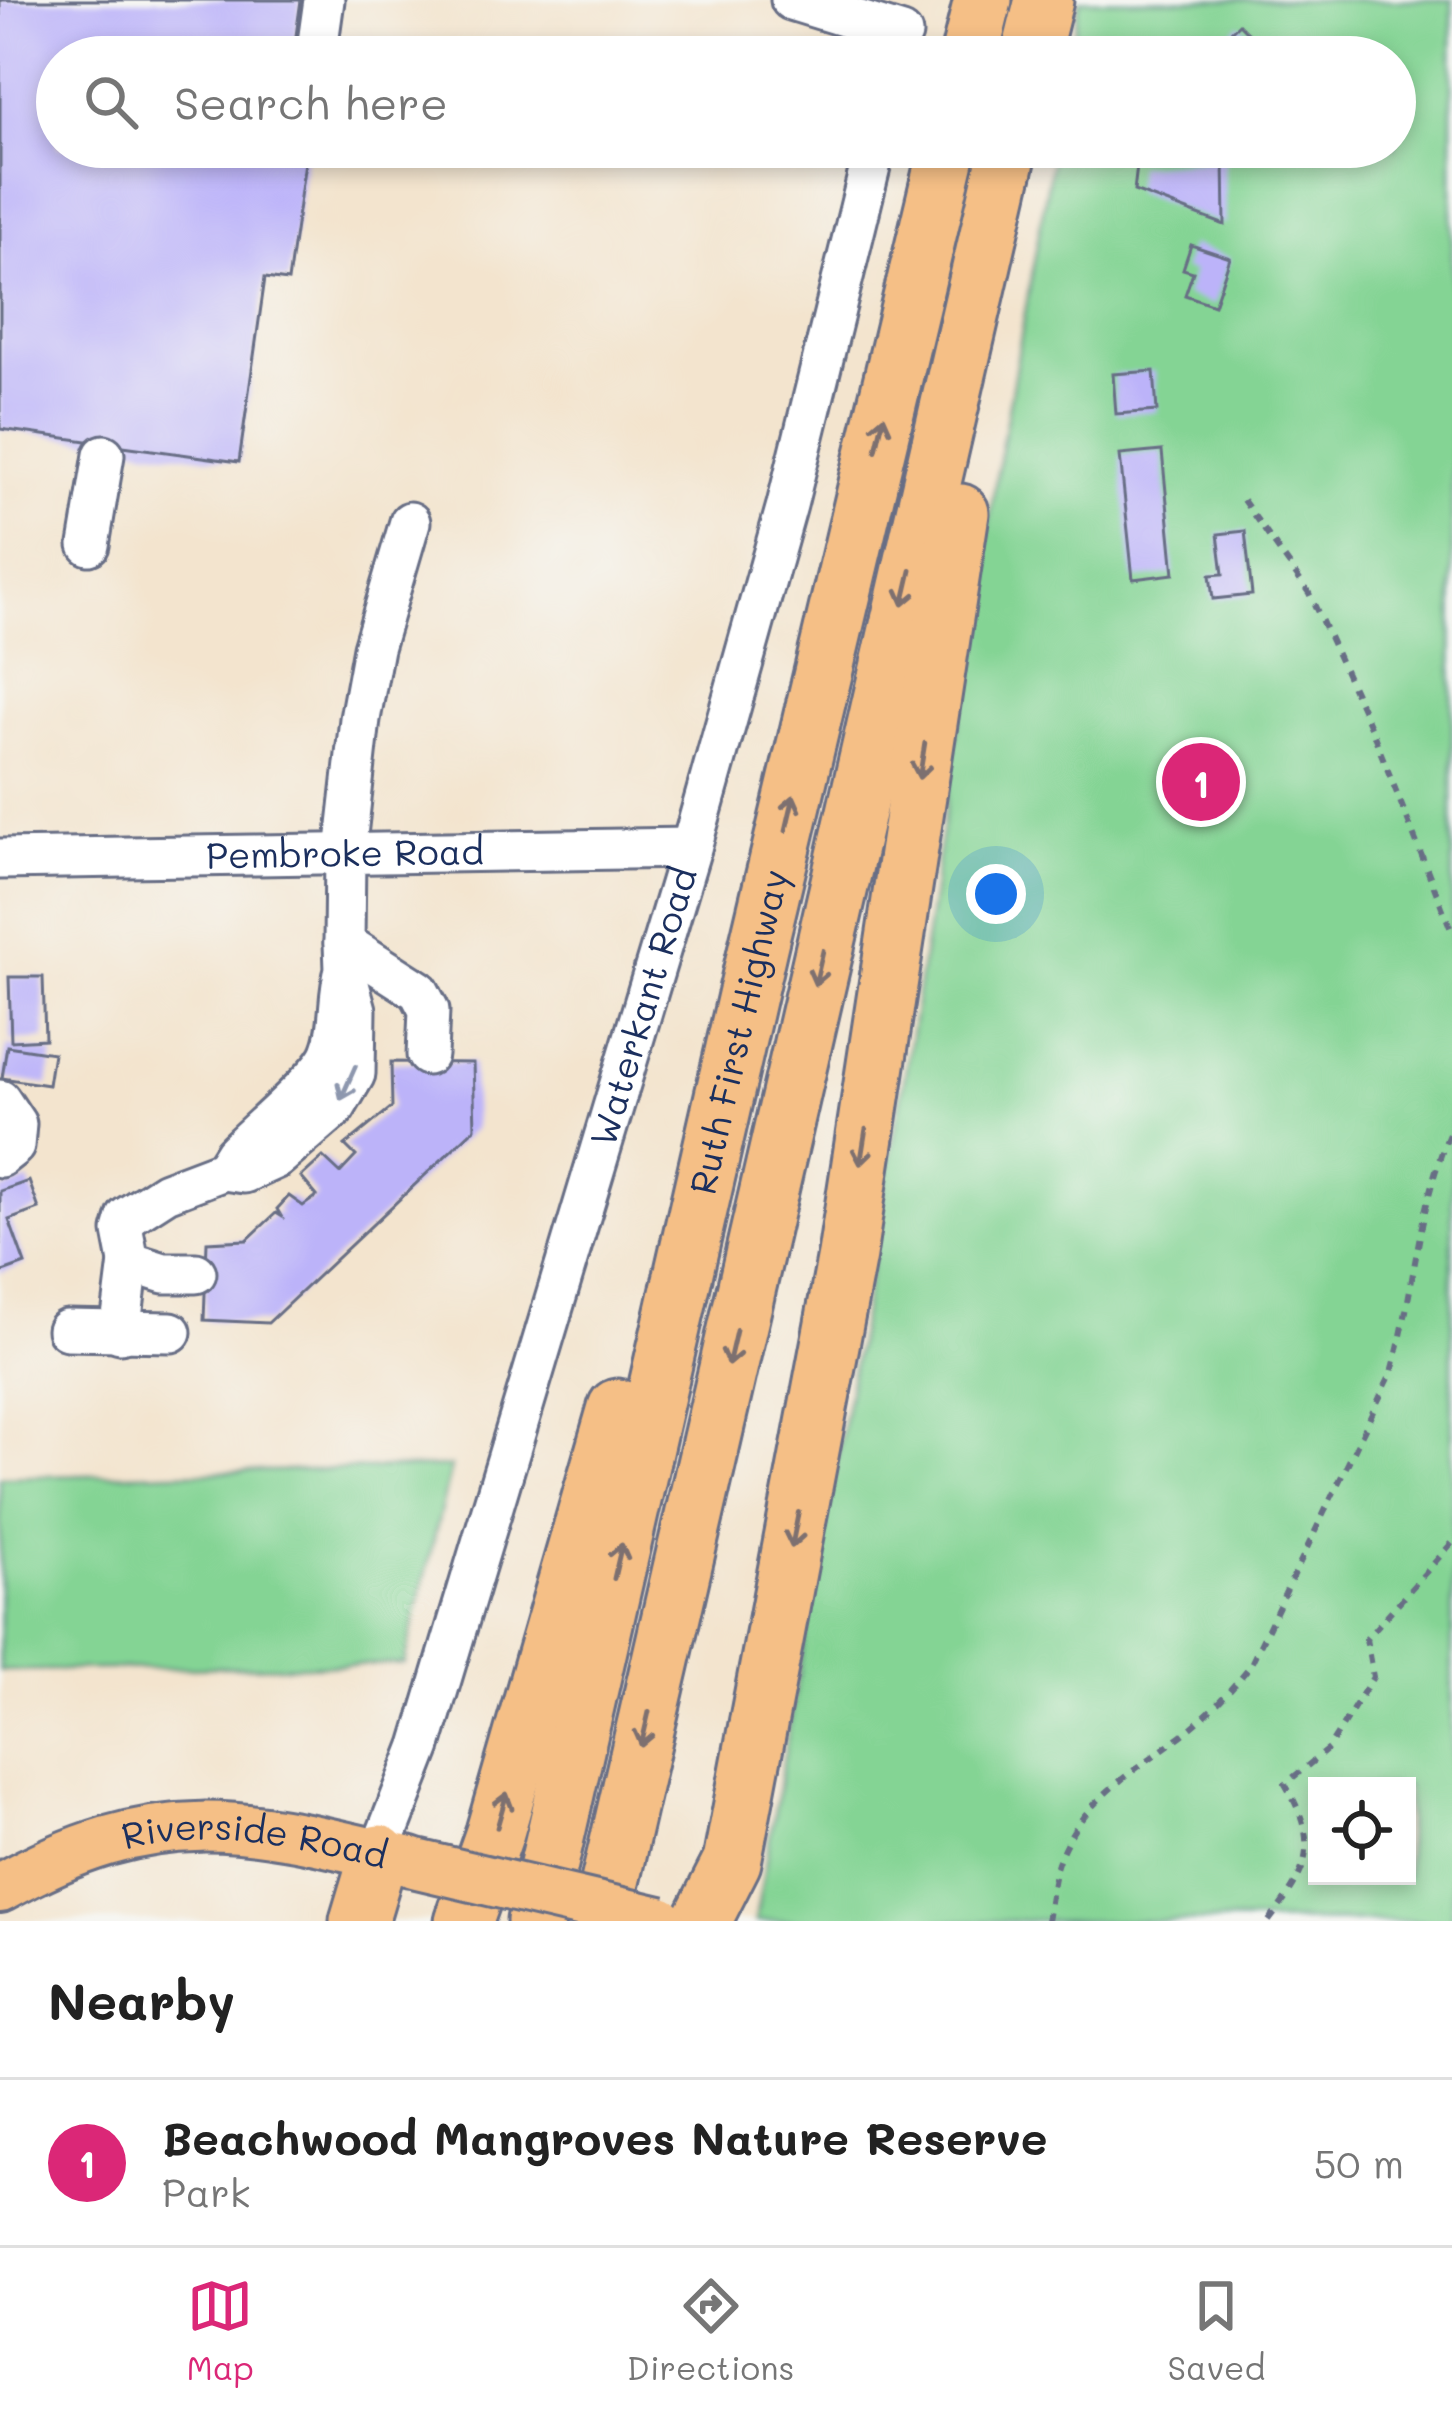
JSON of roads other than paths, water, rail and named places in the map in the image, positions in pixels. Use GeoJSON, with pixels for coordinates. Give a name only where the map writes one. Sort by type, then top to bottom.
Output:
{"type":"FeatureCollection","features":[{"type":"Feature","properties":{"kind":"highway"},"geometry":{"type":"LineString","coordinates":[[974,36],[983,0]]}},
{"type":"Feature","properties":{"kind":"highway"},"geometry":{"type":"LineString","coordinates":[[1035,36],[1044,0]]}},
{"type":"Feature","properties":{"kind":"highway","name":"Ruth First Highway"},"geometry":{"type":"LineString","coordinates":[[536,1921],[758,947],[943,168]]}},
{"type":"Feature","properties":{"kind":"highway","name":"Ruth First Highway"},"geometry":{"type":"LineString","coordinates":[[601,1921],[1007,168]]}},
{"type":"Feature","properties":{"kind":"highway"},"geometry":{"type":"LineString","coordinates":[[702,1921],[732,1862],[847,1255],[1009,168]]}},
{"type":"Feature","properties":{"kind":"highway"},"geometry":{"type":"LineString","coordinates":[[464,1921],[496,1832],[655,1273],[758,947]]}},
{"type":"Feature","properties":{"kind":"highway"},"geometry":{"type":"LineString","coordinates":[[358,1921],[398,1859]]}},
{"type":"Feature","properties":{"kind":"main road","name":"Riverside Road"},"geometry":{"type":"LineString","coordinates":[[0,1888],[51,1860],[103,1840],[203,1825],[264,1829],[660,1921]]}},
{"type":"Feature","properties":{"kind":"street"},"geometry":{"type":"LineString","coordinates":[[319,36],[324,0]]}},
{"type":"Feature","properties":{"kind":"street"},"geometry":{"type":"LineString","coordinates":[[791,0],[903,30]]}},
{"type":"Feature","properties":{"kind":"street","name":"Waterkant Road"},"geometry":{"type":"LineString","coordinates":[[398,1859],[421,1746],[691,848],[787,505],[869,168]]}},
{"type":"Feature","properties":{"kind":"street"},"geometry":{"type":"LineString","coordinates":[[89,545],[104,455]]}},
{"type":"Feature","properties":{"kind":"street"},"geometry":{"type":"LineString","coordinates":[[120,1333],[129,1262],[124,1231],[127,1216],[166,1192],[224,1170],[234,1154],[287,1125],[335,1040],[345,956],[345,853],[360,719],[373,648],[410,522]]}},
{"type":"Feature","properties":{"kind":"street","name":"Pembroke Road"},"geometry":{"type":"LineString","coordinates":[[0,859],[691,848]]}},
{"type":"Feature","properties":{"kind":"street"},"geometry":{"type":"LineString","coordinates":[[345,956],[419,991],[429,1010],[427,1055]]}},
{"type":"Feature","properties":{"kind":"street"},"geometry":{"type":"LineString","coordinates":[[0,1100],[16,1124],[16,1136],[14,1146],[0,1157]]}},
{"type":"Feature","properties":{"kind":"street"},"geometry":{"type":"LineString","coordinates":[[129,1262],[164,1273],[196,1273]]}},
{"type":"Feature","properties":{"kind":"street"},"geometry":{"type":"LineString","coordinates":[[67,1330],[170,1332]]}},
{"type":"Feature","properties":{"kind":"place","name":"Beachwood Mangroves Nature Reserve"},"geometry":{"type":"Point","coordinates":[1201,782]}}]}
